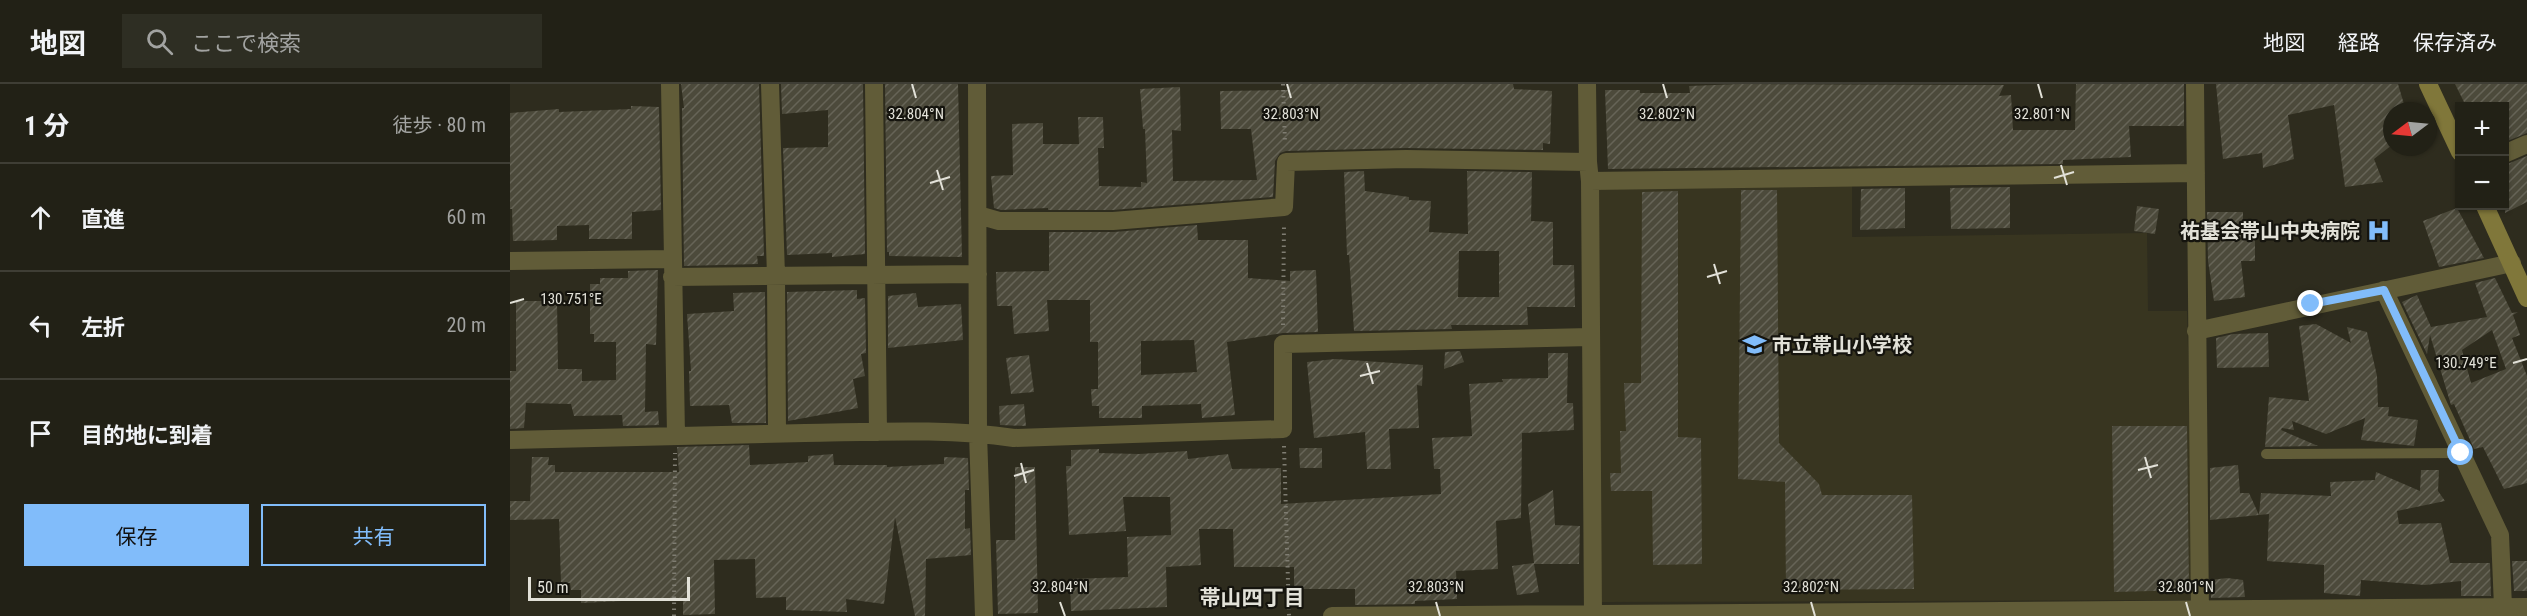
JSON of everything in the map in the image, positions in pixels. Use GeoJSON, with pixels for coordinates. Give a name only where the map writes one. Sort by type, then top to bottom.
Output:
{"type":"FeatureCollection","features":[{"type":"Feature","properties":{"kind":"street"},"geometry":{"type":"LineString","coordinates":[[670,84],[676,435]]}},
{"type":"Feature","properties":{"kind":"street"},"geometry":{"type":"LineString","coordinates":[[771,84],[777,434]]}},
{"type":"Feature","properties":{"kind":"street"},"geometry":{"type":"LineString","coordinates":[[874,84],[878,432]]}},
{"type":"Feature","properties":{"kind":"street"},"geometry":{"type":"LineString","coordinates":[[977,84],[978,433],[984,616]]}},
{"type":"Feature","properties":{"kind":"street"},"geometry":{"type":"LineString","coordinates":[[1587,84],[1590,181],[1593,614]]}},
{"type":"Feature","properties":{"kind":"street"},"geometry":{"type":"LineString","coordinates":[[2195,84],[2200,613]]}},
{"type":"Feature","properties":{"kind":"street"},"geometry":{"type":"LineString","coordinates":[[2427,84],[2455,142]]}},
{"type":"Feature","properties":{"kind":"street"},"geometry":{"type":"LineString","coordinates":[[2509,152],[2527,144]]}},
{"type":"Feature","properties":{"kind":"street"},"geometry":{"type":"LineString","coordinates":[[978,215],[999,221],[1113,220],[1284,207],[1286,162],[1406,159],[1588,162]]}},
{"type":"Feature","properties":{"kind":"street"},"geometry":{"type":"LineString","coordinates":[[1590,181],[1922,174],[2196,173]]}},
{"type":"Feature","properties":{"kind":"street"},"geometry":{"type":"LineString","coordinates":[[2487,210],[2518,266],[2527,298]]}},
{"type":"Feature","properties":{"kind":"street"},"geometry":{"type":"LineString","coordinates":[[510,261],[672,259]]}},
{"type":"Feature","properties":{"kind":"street"},"geometry":{"type":"LineString","coordinates":[[2196,331],[2384,290],[2518,266]]}},
{"type":"Feature","properties":{"kind":"street"},"geometry":{"type":"LineString","coordinates":[[672,277],[978,274]]}},
{"type":"Feature","properties":{"kind":"street"},"geometry":{"type":"LineString","coordinates":[[2384,290],[2500,535],[2503,607]]}},
{"type":"Feature","properties":{"kind":"street"},"geometry":{"type":"LineString","coordinates":[[510,440],[878,432],[978,433],[1014,438],[1284,429],[1283,344],[1590,337]]}},
{"type":"Feature","properties":{"kind":"street"},"geometry":{"type":"LineString","coordinates":[[1332,616],[2200,613],[2527,607]]}},
{"type":"Feature","properties":{"kind":"lane"},"geometry":{"type":"LineString","coordinates":[[2266,454],[2461,453]]}},
{"type":"Feature","properties":{"kind":"path"},"geometry":{"type":"LineString","coordinates":[[1283,84],[1286,162]]}},
{"type":"Feature","properties":{"kind":"path"},"geometry":{"type":"LineString","coordinates":[[1283,344],[1284,207]]}},
{"type":"Feature","properties":{"kind":"path"},"geometry":{"type":"LineString","coordinates":[[1284,429],[1289,616]]}},
{"type":"Feature","properties":{"kind":"path"},"geometry":{"type":"LineString","coordinates":[[674,616],[676,435]]}},
{"type":"Feature","properties":{"kind":"shaded area"},"geometry":{"type":"Polygon","coordinates":[[[1597,185],[1852,185],[1852,237],[2147,233],[2148,311],[2187,311],[2195,600],[1601,602],[1597,185]]]}},
{"type":"Feature","properties":{"kind":"building"},"geometry":{"type":"Polygon","coordinates":[[[681,84],[759,84],[764,256],[757,256],[758,264],[684,266],[682,108],[684,108],[681,84]]]}},
{"type":"Feature","properties":{"kind":"building"},"geometry":{"type":"Polygon","coordinates":[[[781,84],[863,84],[865,254],[832,257],[832,253],[787,255],[783,148],[828,147],[828,110],[782,114],[781,84]]]}},
{"type":"Feature","properties":{"kind":"building"},"geometry":{"type":"Polygon","coordinates":[[[885,84],[958,84],[962,257],[889,256],[887,252],[885,84]]]}},
{"type":"Feature","properties":{"kind":"building"},"geometry":{"type":"Polygon","coordinates":[[[1288,84],[1513,84],[1514,89],[1552,91],[1550,144],[1543,143],[1543,150],[1406,148],[1286,151],[1280,153],[1275,161],[1273,197],[1113,210],[1048,210],[1048,208],[1001,210],[994,208],[991,176],[1013,175],[1012,124],[1043,123],[1043,144],[1079,144],[1078,117],[1103,117],[1104,148],[1098,148],[1099,186],[1141,187],[1141,182],[1147,183],[1145,129],[1143,129],[1140,89],[1180,87],[1181,131],[1172,130],[1173,181],[1257,180],[1251,129],[1221,129],[1220,91],[1288,90],[1288,84]]]}},
{"type":"Feature","properties":{"kind":"building"},"geometry":{"type":"Polygon","coordinates":[[[1740,84],[2004,85],[1999,96],[2011,95],[2013,130],[2075,130],[2076,84],[2184,84],[2184,126],[2129,126],[2131,157],[2063,160],[2063,164],[1608,169],[1605,90],[1690,93],[1689,86],[1740,84]]]}},
{"type":"Feature","properties":{"kind":"building"},"geometry":{"type":"Polygon","coordinates":[[[2216,84],[2398,84],[2403,102],[2383,102],[2383,152],[2374,159],[2383,182],[2345,187],[2334,105],[2288,115],[2294,159],[2263,168],[2262,153],[2223,159],[2216,84]]]}},
{"type":"Feature","properties":{"kind":"building"},"geometry":{"type":"Polygon","coordinates":[[[2455,84],[2527,84],[2527,133],[2509,140],[2509,102],[2464,102],[2455,84]]]}},
{"type":"Feature","properties":{"kind":"building"},"geometry":{"type":"Polygon","coordinates":[[[631,106],[659,107],[661,210],[632,212],[632,239],[589,239],[589,225],[557,226],[557,240],[513,241],[512,209],[510,209],[510,113],[559,109],[559,112],[631,109],[631,106]]]}},
{"type":"Feature","properties":{"kind":"building"},"geometry":{"type":"Polygon","coordinates":[[[2527,156],[2527,202],[2505,213],[2505,210],[2509,210],[2509,163],[2527,156]]]}},
{"type":"Feature","properties":{"kind":"building"},"geometry":{"type":"Polygon","coordinates":[[[1364,171],[1365,191],[1409,197],[1409,200],[1431,201],[1429,232],[1468,234],[1467,171],[1532,172],[1531,221],[1553,222],[1553,265],[1574,265],[1575,307],[1527,307],[1528,325],[1451,325],[1452,329],[1354,331],[1349,255],[1347,255],[1344,172],[1364,171]],[[1459,251],[1458,297],[1499,297],[1499,251],[1459,251]]]}},
{"type":"Feature","properties":{"kind":"building"},"geometry":{"type":"Polygon","coordinates":[[[2010,187],[2010,228],[1951,229],[1950,188],[2010,187]]]}},
{"type":"Feature","properties":{"kind":"building"},"geometry":{"type":"Polygon","coordinates":[[[1905,188],[1905,228],[1860,230],[1861,189],[1905,188]]]}},
{"type":"Feature","properties":{"kind":"building"},"geometry":{"type":"Polygon","coordinates":[[[1741,190],[1777,190],[1779,443],[1819,484],[1822,495],[1912,495],[1914,589],[1786,590],[1785,482],[1738,479],[1741,190]]]}},
{"type":"Feature","properties":{"kind":"building"},"geometry":{"type":"Polygon","coordinates":[[[1678,191],[1678,437],[1701,438],[1702,564],[1653,565],[1652,491],[1611,491],[1610,473],[1621,473],[1620,431],[1626,431],[1624,383],[1641,383],[1642,192],[1678,191]]]}},
{"type":"Feature","properties":{"kind":"building"},"geometry":{"type":"Polygon","coordinates":[[[2137,206],[2159,209],[2155,234],[2134,231],[2137,206]]]}},
{"type":"Feature","properties":{"kind":"building"},"geometry":{"type":"Polygon","coordinates":[[[2455,209],[2458,210],[2484,258],[2439,267],[2423,221],[2455,209]]]}},
{"type":"Feature","properties":{"kind":"building"},"geometry":{"type":"Polygon","coordinates":[[[2207,212],[2243,212],[2243,234],[2255,234],[2255,261],[2241,261],[2245,297],[2214,301],[2208,261],[2207,212]]]}},
{"type":"Feature","properties":{"kind":"building"},"geometry":{"type":"Polygon","coordinates":[[[1197,225],[1198,240],[1248,240],[1248,278],[1290,281],[1290,271],[1316,270],[1318,332],[1283,333],[1227,342],[1235,415],[1202,418],[1201,404],[1142,406],[1142,418],[1099,418],[1099,406],[1092,406],[1091,389],[1098,389],[1098,342],[1090,342],[1090,300],[1047,300],[1049,331],[1014,334],[1012,306],[997,306],[996,272],[1049,271],[1049,232],[1114,232],[1197,225]],[[1194,340],[1141,341],[1141,375],[1197,372],[1194,340]]]}},
{"type":"Feature","properties":{"kind":"building"},"geometry":{"type":"Polygon","coordinates":[[[658,270],[656,345],[646,344],[645,412],[658,411],[659,425],[623,426],[622,415],[574,416],[571,404],[526,403],[524,428],[510,429],[510,371],[516,371],[516,301],[557,301],[558,369],[582,369],[582,381],[616,380],[616,342],[594,342],[594,334],[590,334],[590,284],[600,284],[600,278],[628,278],[628,271],[658,270]]]}},
{"type":"Feature","properties":{"kind":"building"},"geometry":{"type":"Polygon","coordinates":[[[2495,278],[2512,313],[2518,312],[2513,315],[2520,335],[2512,338],[2527,376],[2527,483],[2504,489],[2483,447],[2474,449],[2454,404],[2451,405],[2430,335],[2427,354],[2402,302],[2417,295],[2431,327],[2487,317],[2475,283],[2495,278]],[[2492,330],[2462,350],[2471,383],[2506,369],[2492,330]]]}},
{"type":"Feature","properties":{"kind":"building"},"geometry":{"type":"Polygon","coordinates":[[[857,290],[857,299],[865,298],[866,353],[861,354],[865,376],[853,379],[858,408],[788,421],[787,292],[857,290]]]}},
{"type":"Feature","properties":{"kind":"building"},"geometry":{"type":"Polygon","coordinates":[[[765,292],[766,423],[732,423],[729,405],[690,406],[689,371],[691,371],[687,314],[734,311],[733,293],[765,292]]]}},
{"type":"Feature","properties":{"kind":"building"},"geometry":{"type":"Polygon","coordinates":[[[916,293],[918,307],[961,304],[963,340],[888,348],[888,296],[916,293]]]}},
{"type":"Feature","properties":{"kind":"building"},"geometry":{"type":"Polygon","coordinates":[[[2316,324],[2351,343],[2347,327],[2367,332],[2377,376],[2378,407],[2389,407],[2388,416],[2418,420],[2414,446],[2361,440],[2365,418],[2326,434],[2292,421],[2294,430],[2282,428],[2281,430],[2318,446],[2265,447],[2269,397],[2309,401],[2299,326],[2316,324]]]}},
{"type":"Feature","properties":{"kind":"building"},"geometry":{"type":"Polygon","coordinates":[[[2268,333],[2269,367],[2217,368],[2216,338],[2233,334],[2268,333]]]}},
{"type":"Feature","properties":{"kind":"building"},"geometry":{"type":"Polygon","coordinates":[[[1460,351],[1464,362],[1444,369],[1445,352],[1460,351]]]}},
{"type":"Feature","properties":{"kind":"building"},"geometry":{"type":"Polygon","coordinates":[[[1548,353],[1568,353],[1567,403],[1573,403],[1574,430],[1522,433],[1521,518],[1496,521],[1498,569],[1456,571],[1457,599],[1415,601],[1415,604],[1355,605],[1355,589],[1294,589],[1294,567],[1234,567],[1233,529],[1199,529],[1201,565],[1166,567],[1167,607],[1071,611],[1070,579],[1128,577],[1127,537],[1171,535],[1170,497],[1123,497],[1126,531],[1069,535],[1066,466],[1071,466],[1071,450],[1099,449],[1099,453],[1139,454],[1187,451],[1188,459],[1228,454],[1232,469],[1281,468],[1281,504],[1441,494],[1440,469],[1434,469],[1432,438],[1472,436],[1469,384],[1503,382],[1502,379],[1548,378],[1548,353]]]}},
{"type":"Feature","properties":{"kind":"building"},"geometry":{"type":"Polygon","coordinates":[[[1029,355],[1034,392],[1011,394],[1006,358],[1029,355]]]}},
{"type":"Feature","properties":{"kind":"building"},"geometry":{"type":"Polygon","coordinates":[[[1335,359],[1423,365],[1422,386],[1417,385],[1419,428],[1389,429],[1391,469],[1367,469],[1365,432],[1314,438],[1307,362],[1335,359]]]}},
{"type":"Feature","properties":{"kind":"building"},"geometry":{"type":"Polygon","coordinates":[[[1024,404],[1026,426],[1000,425],[999,406],[1024,404]]]}},
{"type":"Feature","properties":{"kind":"building"},"geometry":{"type":"Polygon","coordinates":[[[2112,426],[2187,426],[2189,590],[2114,592],[2112,426]]]}},
{"type":"Feature","properties":{"kind":"building"},"geometry":{"type":"Polygon","coordinates":[[[749,445],[750,465],[808,462],[808,456],[833,454],[834,465],[887,465],[887,467],[944,464],[944,457],[968,458],[969,490],[965,490],[965,529],[970,528],[971,555],[926,559],[925,616],[915,616],[895,517],[884,604],[846,599],[847,612],[786,610],[786,597],[756,598],[755,559],[714,560],[715,614],[683,615],[683,598],[581,603],[581,590],[571,590],[570,583],[561,583],[559,519],[510,520],[510,501],[530,501],[532,457],[549,457],[548,465],[555,465],[555,472],[679,472],[677,447],[749,445]]]}},
{"type":"Feature","properties":{"kind":"building"},"geometry":{"type":"Polygon","coordinates":[[[1299,448],[1322,448],[1322,468],[1300,468],[1299,448]]]}},
{"type":"Feature","properties":{"kind":"building"},"geometry":{"type":"Polygon","coordinates":[[[2238,465],[2240,493],[2249,493],[2259,515],[2210,520],[2210,468],[2238,465]]]}},
{"type":"Feature","properties":{"kind":"building"},"geometry":{"type":"Polygon","coordinates":[[[1015,467],[1035,467],[1038,613],[998,614],[996,540],[1015,540],[1015,467]]]}},
{"type":"Feature","properties":{"kind":"building"},"geometry":{"type":"Polygon","coordinates":[[[2421,470],[2439,470],[2438,491],[2445,501],[2397,511],[2399,524],[2441,523],[2450,563],[2490,563],[2491,596],[2461,596],[2461,581],[2425,585],[2361,580],[2360,596],[2324,593],[2324,565],[2267,561],[2269,514],[2259,515],[2261,493],[2331,496],[2330,482],[2375,480],[2376,472],[2420,491],[2421,470]]]}},
{"type":"Feature","properties":{"kind":"building"},"geometry":{"type":"Polygon","coordinates":[[[1553,490],[1555,525],[1580,526],[1579,564],[1534,564],[1539,592],[1517,595],[1512,566],[1534,563],[1528,504],[1553,490]]]}},
{"type":"Feature","properties":{"kind":"building"},"geometry":{"type":"Polygon","coordinates":[[[2512,561],[2527,561],[2527,591],[2514,591],[2512,561]]]}},
{"type":"Feature","properties":{"kind":"building"},"geometry":{"type":"Polygon","coordinates":[[[2227,578],[2243,580],[2245,597],[2211,598],[2211,580],[2227,578]]]}},
{"type":"Feature","properties":{"kind":"place","name":"祐基会帯山中央病院"},"geometry":{"type":"Point","coordinates":[2378,231]}},
{"type":"Feature","properties":{"kind":"place","name":"市立帯山小学校"},"geometry":{"type":"Point","coordinates":[1754,345]}},
{"type":"Feature","properties":{"kind":"district","name":"帯山四丁目"},"geometry":{"type":"Point","coordinates":[1252,598]}},
{"type":"Feature","properties":{"kind":"route"},"geometry":{"type":"LineString","coordinates":[[2311,304],[2384,290],[2461,453]]}}]}
